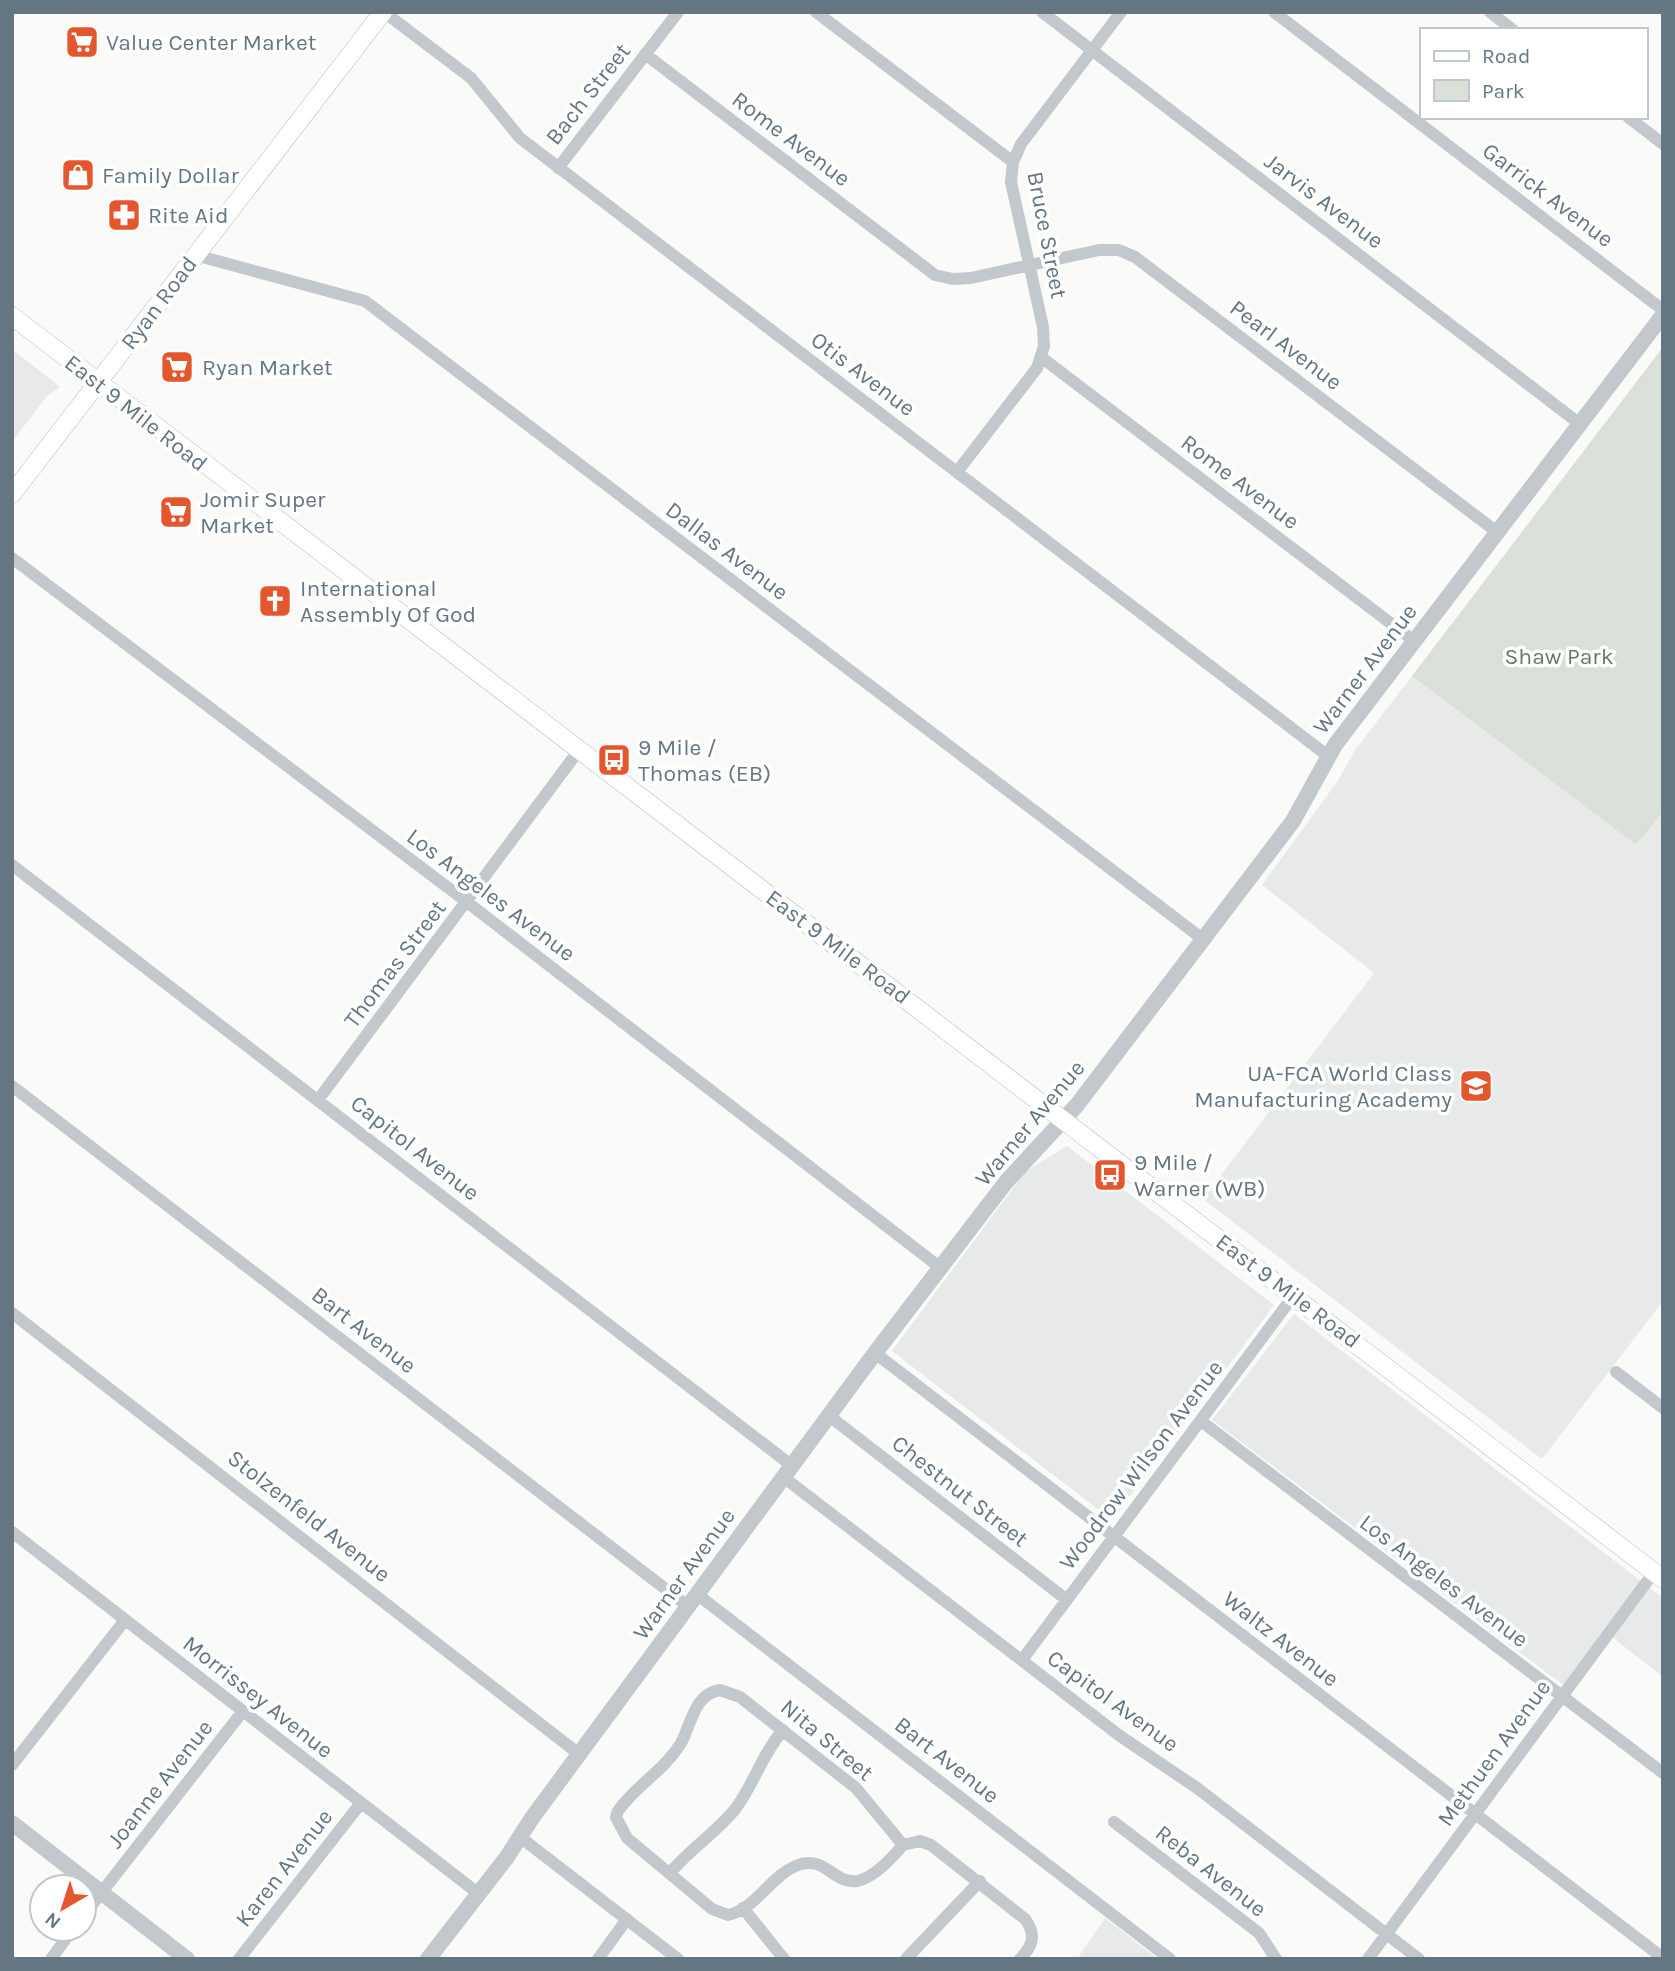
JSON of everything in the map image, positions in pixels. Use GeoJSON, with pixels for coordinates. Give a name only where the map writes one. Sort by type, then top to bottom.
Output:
{"type":"FeatureCollection","features":[{"type":"Feature","properties":{"kind":"main road","name":"Ryan Road"},"geometry":{"type":"LineString","coordinates":[[12,494],[384,12]]}},
{"type":"Feature","properties":{"kind":"main road","name":"East 9 Mile Road"},"geometry":{"type":"LineString","coordinates":[[12,316],[1658,1576]]}},
{"type":"Feature","properties":{"kind":"street","name":"Otis Avenue"},"geometry":{"type":"LineString","coordinates":[[384,12],[471,78],[511,130],[558,168],[1328,756]]}},
{"type":"Feature","properties":{"kind":"street","name":"Bach Street"},"geometry":{"type":"LineString","coordinates":[[558,168],[678,12]]}},
{"type":"Feature","properties":{"kind":"street"},"geometry":{"type":"LineString","coordinates":[[816,12],[1013,162]]}},
{"type":"Feature","properties":{"kind":"street","name":"Jarvis Avenue"},"geometry":{"type":"LineString","coordinates":[[1042,12],[1580,424]]}},
{"type":"Feature","properties":{"kind":"street","name":"Bruce Street"},"geometry":{"type":"LineString","coordinates":[[1041,357],[1044,336],[1012,189],[1013,162],[1021,144],[1121,12]]}},
{"type":"Feature","properties":{"kind":"street","name":"Garrick Avenue"},"geometry":{"type":"LineString","coordinates":[[1274,12],[1663,312]]}},
{"type":"Feature","properties":{"kind":"street"},"geometry":{"type":"LineString","coordinates":[[1490,12],[1510,28]]}},
{"type":"Feature","properties":{"kind":"street","name":"Rome Avenue"},"geometry":{"type":"LineString","coordinates":[[645,54],[935,275],[962,279],[1029,265]]}},
{"type":"Feature","properties":{"kind":"street"},"geometry":{"type":"LineString","coordinates":[[1631,119],[1663,144]]}},
{"type":"Feature","properties":{"kind":"street","name":"Pearl Avenue"},"geometry":{"type":"LineString","coordinates":[[1029,265],[1099,250],[1119,250],[1135,257],[1497,533]]}},
{"type":"Feature","properties":{"kind":"street","name":"Dallas Avenue"},"geometry":{"type":"LineString","coordinates":[[195,255],[365,301],[1203,940]]}},
{"type":"Feature","properties":{"kind":"street","name":"Warner Avenue"},"geometry":{"type":"LineString","coordinates":[[428,1959],[875,1353],[942,1269],[1006,1182],[1064,1119],[1293,821],[1328,756],[1663,312]]}},
{"type":"Feature","properties":{"kind":"street","name":"Rome Avenue"},"geometry":{"type":"LineString","coordinates":[[1041,357],[1414,641]]}},
{"type":"Feature","properties":{"kind":"street"},"geometry":{"type":"LineString","coordinates":[[957,472],[1034,372],[1041,357]]}},
{"type":"Feature","properties":{"kind":"street","name":"Los Angeles Avenue"},"geometry":{"type":"LineString","coordinates":[[12,558],[467,902],[942,1269]]}},
{"type":"Feature","properties":{"kind":"street","name":"Thomas Street"},"geometry":{"type":"LineString","coordinates":[[318,1100],[579,750]]}},
{"type":"Feature","properties":{"kind":"street","name":"Capitol Avenue"},"geometry":{"type":"LineString","coordinates":[[12,865],[318,1100],[787,1470],[1022,1660],[1120,1736],[1196,1787],[1419,1959]]}},
{"type":"Feature","properties":{"kind":"street","name":"Bart Avenue"},"geometry":{"type":"LineString","coordinates":[[12,1086],[1170,1959]]}},
{"type":"Feature","properties":{"kind":"street","name":"Woodrow Wilson Avenue"},"geometry":{"type":"LineString","coordinates":[[1022,1660],[1294,1295]]}},
{"type":"Feature","properties":{"kind":"street","name":"Stolzenfeld Avenue"},"geometry":{"type":"LineString","coordinates":[[12,1312],[579,1754]]}},
{"type":"Feature","properties":{"kind":"street","name":"Waltz Avenue"},"geometry":{"type":"LineString","coordinates":[[875,1353],[1663,1958]]}},
{"type":"Feature","properties":{"kind":"street"},"geometry":{"type":"LineString","coordinates":[[1616,1372],[1663,1408]]}},
{"type":"Feature","properties":{"kind":"street","name":"Chestnut Street"},"geometry":{"type":"LineString","coordinates":[[828,1415],[1067,1600]]}},
{"type":"Feature","properties":{"kind":"street","name":"Los Angeles Avenue"},"geometry":{"type":"LineString","coordinates":[[1201,1421],[1663,1773]]}},
{"type":"Feature","properties":{"kind":"street","name":"Morrissey Avenue"},"geometry":{"type":"LineString","coordinates":[[12,1532],[478,1894]]}},
{"type":"Feature","properties":{"kind":"street","name":"Methuen Avenue"},"geometry":{"type":"LineString","coordinates":[[1368,1959],[1562,1697],[1658,1576]]}},
{"type":"Feature","properties":{"kind":"street"},"geometry":{"type":"LineString","coordinates":[[12,1765],[125,1620]]}},
{"type":"Feature","properties":{"kind":"street","name":"Nita Street"},"geometry":{"type":"LineString","coordinates":[[670,1873],[627,1838],[616,1817],[622,1806],[654,1777],[679,1746],[696,1707],[710,1691],[720,1690],[740,1697],[856,1788],[903,1845]]}},
{"type":"Feature","properties":{"kind":"street","name":"Joanne Avenue"},"geometry":{"type":"LineString","coordinates":[[98,1897],[243,1712]]}},
{"type":"Feature","properties":{"kind":"street"},"geometry":{"type":"LineString","coordinates":[[783,1730],[765,1752],[729,1817],[694,1846],[670,1873],[720,1913],[728,1915],[743,1908],[780,1874],[802,1863],[817,1864],[842,1880],[866,1880],[878,1872],[903,1845],[920,1841],[931,1845],[980,1881],[1004,1900],[1033,1930],[1032,1942],[1020,1959]]}},
{"type":"Feature","properties":{"kind":"street","name":"Karen Avenue"},"geometry":{"type":"LineString","coordinates":[[239,1959],[361,1803]]}},
{"type":"Feature","properties":{"kind":"street"},"geometry":{"type":"LineString","coordinates":[[12,1822],[187,1959]]}},
{"type":"Feature","properties":{"kind":"street","name":"Reba Avenue"},"geometry":{"type":"LineString","coordinates":[[1114,1822],[1259,1933],[1276,1959]]}},
{"type":"Feature","properties":{"kind":"street"},"geometry":{"type":"LineString","coordinates":[[520,1837],[678,1959]]}},
{"type":"Feature","properties":{"kind":"street"},"geometry":{"type":"LineString","coordinates":[[906,1959],[980,1881]]}},
{"type":"Feature","properties":{"kind":"street"},"geometry":{"type":"LineString","coordinates":[[743,1908],[785,1959]]}},
{"type":"Feature","properties":{"kind":"street"},"geometry":{"type":"LineString","coordinates":[[598,1959],[627,1919]]}},
{"type":"Feature","properties":{"kind":"street"},"geometry":{"type":"LineString","coordinates":[[51,1959],[63,1943]]}},
{"type":"Feature","properties":{"kind":"shaded area"},"geometry":{"type":"Polygon","coordinates":[[[12,349],[60,387],[47,396],[12,442],[12,349]]]}},
{"type":"Feature","properties":{"kind":"shaded area","name":"UA-FCA World Class Manufacturing Academy"},"geometry":{"type":"Polygon","coordinates":[[[1412,676],[1636,845],[1663,812],[1663,1301],[1542,1459],[1203,1199],[1374,973],[1262,885],[1337,782],[1355,750],[1412,676]]]}},
{"type":"Feature","properties":{"kind":"shaded area"},"geometry":{"type":"Polygon","coordinates":[[[1067,1146],[1274,1305],[1112,1520],[892,1351],[1025,1172],[1067,1146]]]}},
{"type":"Feature","properties":{"kind":"shaded area"},"geometry":{"type":"Polygon","coordinates":[[[1294,1314],[1663,1598],[1663,1677],[1612,1637],[1571,1691],[1212,1420],[1294,1314]]]}},
{"type":"Feature","properties":{"kind":"shaded area"},"geometry":{"type":"Polygon","coordinates":[[[1105,1918],[1158,1959],[1077,1959],[1105,1918]]]}},
{"type":"Feature","properties":{"kind":"green space","name":"Shaw Park"},"geometry":{"type":"Polygon","coordinates":[[[1663,347],[1663,812],[1636,845],[1412,676],[1663,347]]]}},
{"type":"Feature","properties":{"kind":"place","name":"Value Center Market"},"geometry":{"type":"Point","coordinates":[82,42]}},
{"type":"Feature","properties":{"kind":"place","name":"Family Dollar"},"geometry":{"type":"Point","coordinates":[78,175]}},
{"type":"Feature","properties":{"kind":"place","name":"Rite Aid"},"geometry":{"type":"Point","coordinates":[124,215]}},
{"type":"Feature","properties":{"kind":"place","name":"Ryan Market"},"geometry":{"type":"Point","coordinates":[177,367]}},
{"type":"Feature","properties":{"kind":"place","name":"Jomir Super Market"},"geometry":{"type":"Point","coordinates":[176,512]}},
{"type":"Feature","properties":{"kind":"place","name":"International Assembly Of God"},"geometry":{"type":"Point","coordinates":[275,601]}},
{"type":"Feature","properties":{"kind":"place","name":"9 Mile / Thomas (EB)"},"geometry":{"type":"Point","coordinates":[614,760]}},
{"type":"Feature","properties":{"kind":"place","name":"UA-FCA World Class Manufacturing Academy"},"geometry":{"type":"Point","coordinates":[1476,1086]}},
{"type":"Feature","properties":{"kind":"place","name":"9 Mile / Warner (WB)"},"geometry":{"type":"Point","coordinates":[1110,1175]}}]}
